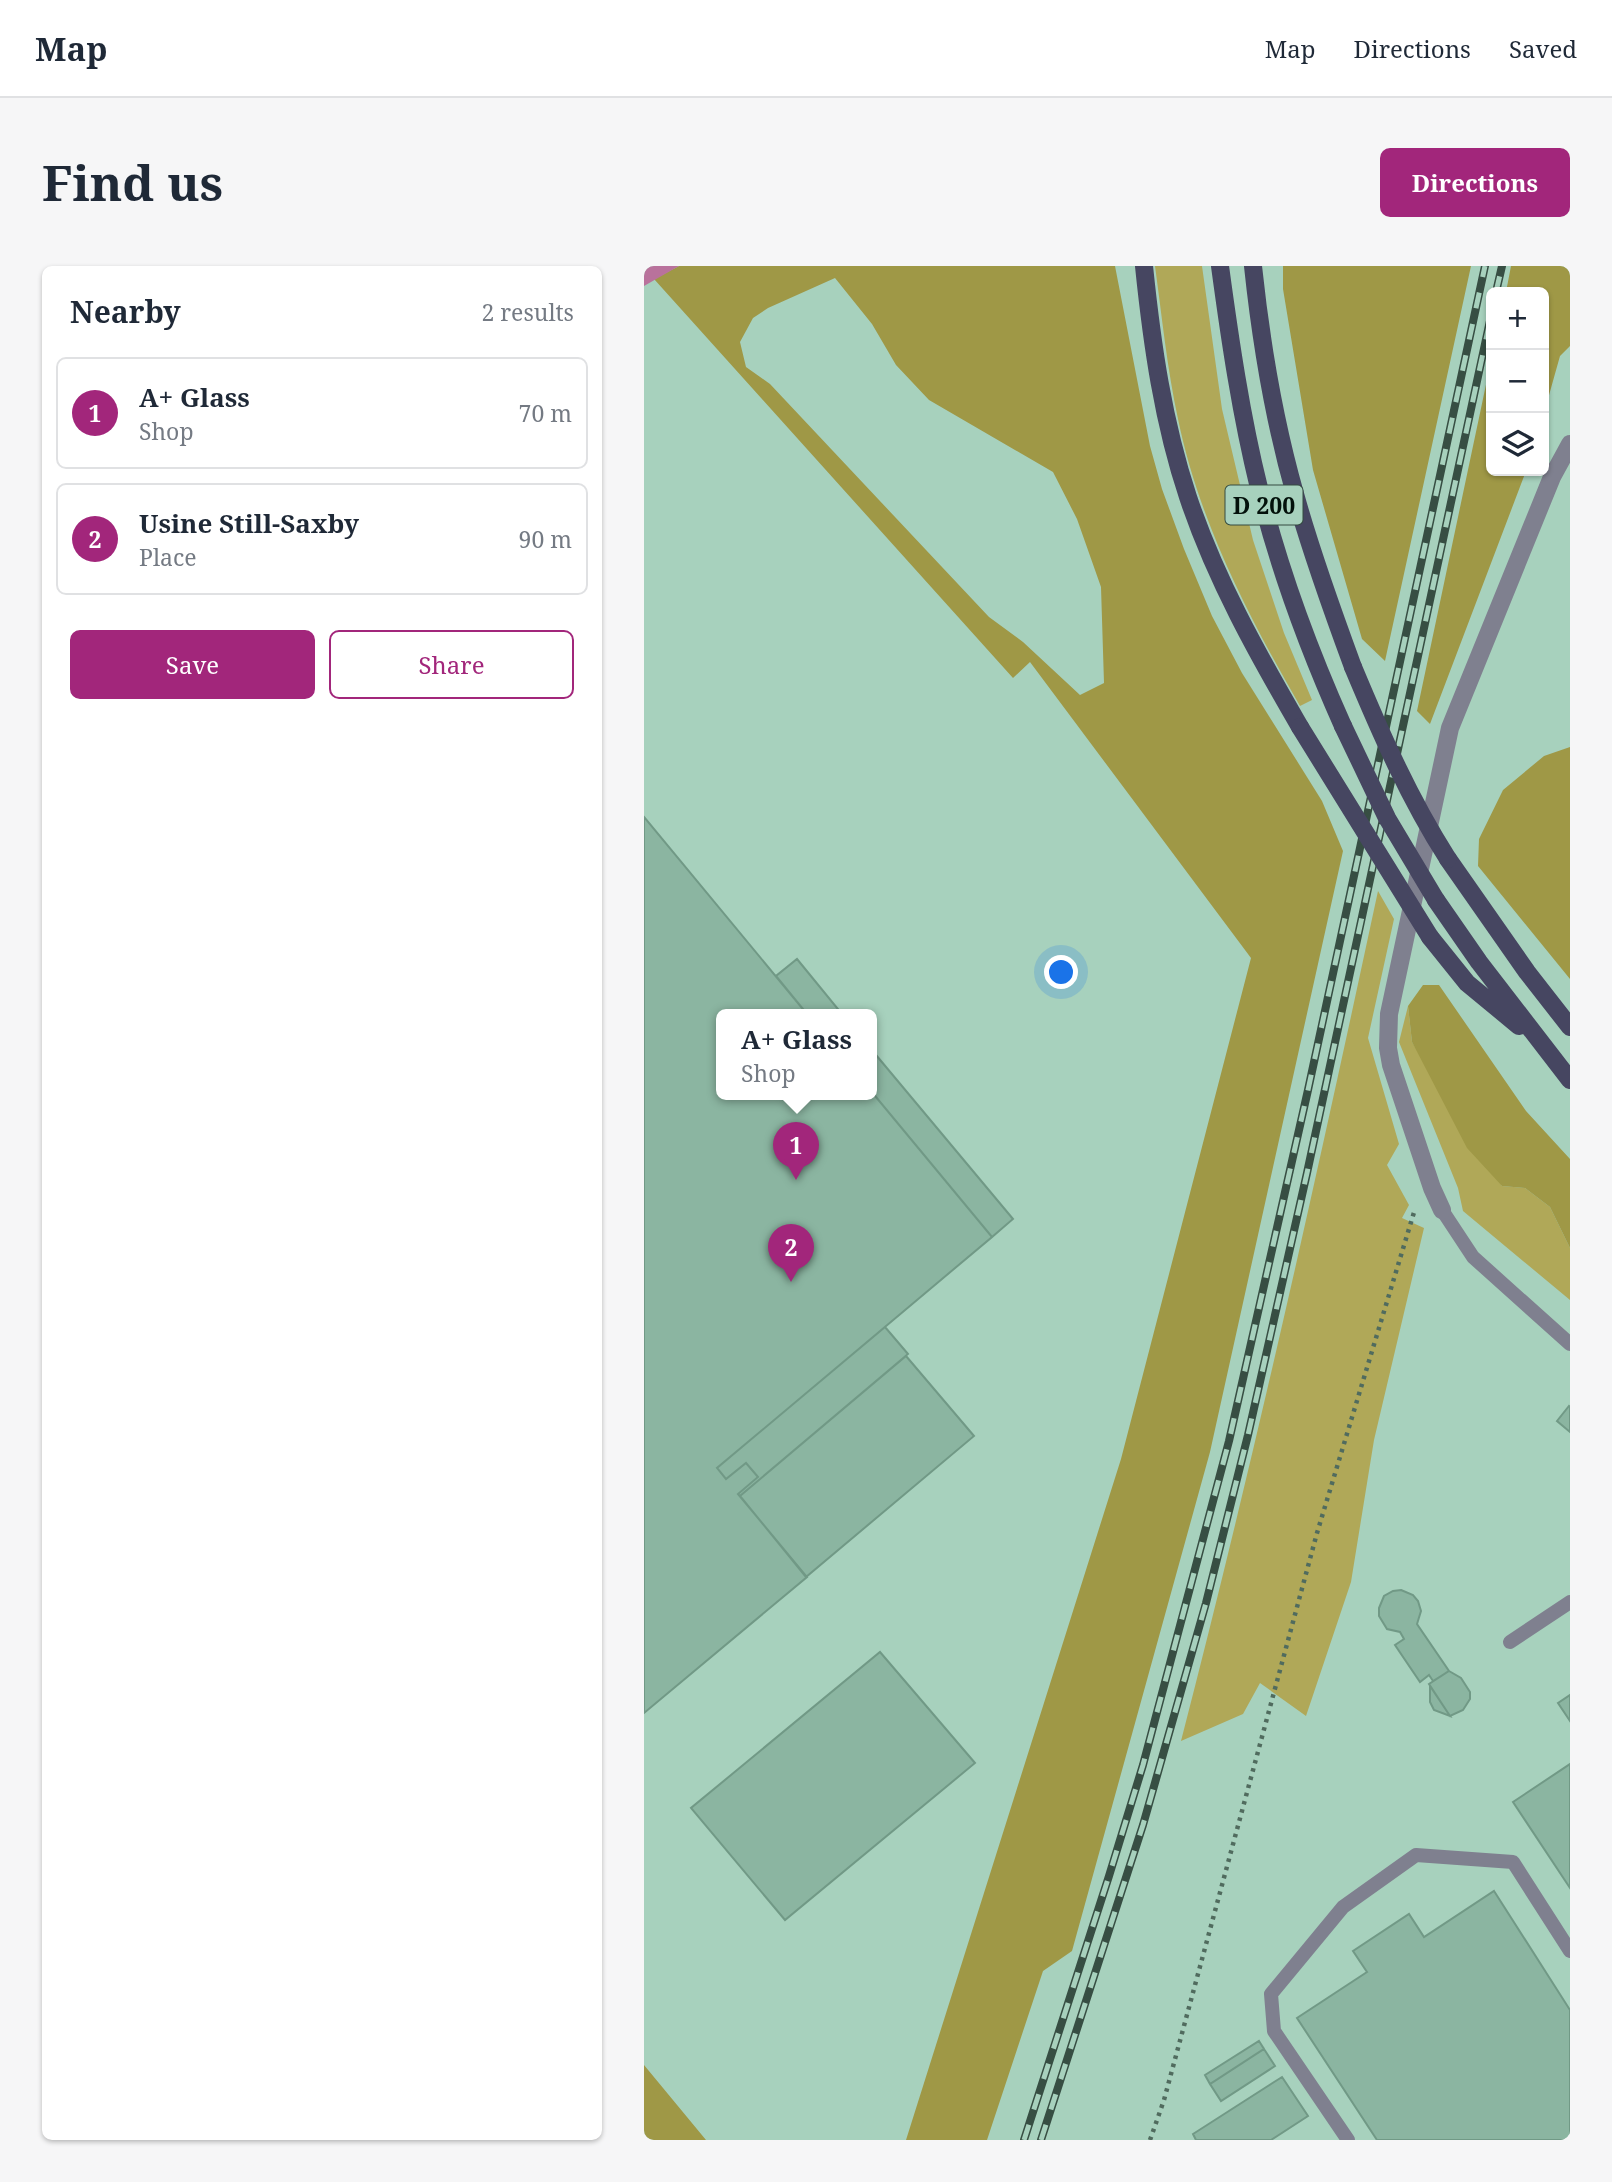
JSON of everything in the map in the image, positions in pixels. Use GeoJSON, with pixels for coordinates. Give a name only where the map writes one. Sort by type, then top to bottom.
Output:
{"type":"FeatureCollection","features":[{"type":"Feature","properties":{"kind":"main road"},"geometry":{"type":"LineString","coordinates":[[1254,266],[1269,379],[1294,492],[1315,562],[1353,667],[1408,791],[1448,859],[1520,963],[1570,1027]]}},
{"type":"Feature","properties":{"kind":"main road","name":"D 200"},"geometry":{"type":"LineString","coordinates":[[1221,270],[1237,380],[1260,491],[1292,597],[1316,664],[1387,818],[1436,900],[1479,962],[1570,1080]]}},
{"type":"Feature","properties":{"kind":"main road"},"geometry":{"type":"LineString","coordinates":[[1144,273],[1164,405],[1187,495],[1233,607],[1300,727],[1430,937],[1468,983],[1541,1044]]}},
{"type":"Feature","properties":{"kind":"street"},"geometry":{"type":"LineString","coordinates":[[1443,1210],[1432,1188],[1391,1065],[1388,1048],[1389,1014],[1450,727],[1552,477],[1570,444]]}},
{"type":"Feature","properties":{"kind":"lane"},"geometry":{"type":"LineString","coordinates":[[1443,1210],[1473,1257],[1570,1344]]}},
{"type":"Feature","properties":{"kind":"lane"},"geometry":{"type":"LineString","coordinates":[[1510,1642],[1570,1602]]}},
{"type":"Feature","properties":{"kind":"lane"},"geometry":{"type":"LineString","coordinates":[[1348,2140],[1274,2031],[1271,1994],[1343,1907],[1416,1855],[1513,1862],[1570,1951]]}},
{"type":"Feature","properties":{"kind":"path"},"geometry":{"type":"LineString","coordinates":[[1150,2140],[1164,2100],[1317,1533],[1415,1209],[1432,1188]]}},
{"type":"Feature","properties":{"kind":"shaded area"},"geometry":{"type":"Polygon","coordinates":[[[644,266],[679,266],[644,286],[644,266]]]}},
{"type":"Feature","properties":{"kind":"shaded area"},"geometry":{"type":"Polygon","coordinates":[[[679,266],[1115,266],[1150,446],[1184,549],[1212,616],[1242,673],[1322,801],[1343,851],[1210,1452],[1072,1951],[1043,1971],[987,2140],[906,2140],[1121,1459],[1251,958],[1030,662],[1013,678],[654,279],[679,266]],[[835,278],[768,308],[753,318],[740,342],[746,367],[770,384],[989,617],[1023,642],[1080,695],[1104,683],[1101,587],[1077,519],[1053,472],[929,400],[896,365],[872,324],[835,278]]]}},
{"type":"Feature","properties":{"kind":"shaded area"},"geometry":{"type":"Polygon","coordinates":[[[1155,266],[1202,266],[1222,409],[1253,540],[1284,633],[1312,700],[1300,706],[1244,603],[1212,531],[1199,494],[1174,400],[1155,266]]]}},
{"type":"Feature","properties":{"kind":"shaded area"},"geometry":{"type":"Polygon","coordinates":[[[1283,266],[1471,266],[1385,661],[1362,639],[1313,470],[1283,289],[1283,266]]]}},
{"type":"Feature","properties":{"kind":"shaded area"},"geometry":{"type":"Polygon","coordinates":[[[1511,266],[1570,266],[1570,346],[1560,356],[1549,395],[1549,287],[1507,287],[1511,266]]]}},
{"type":"Feature","properties":{"kind":"shaded area"},"geometry":{"type":"Polygon","coordinates":[[[1486,385],[1486,476],[1524,476],[1430,724],[1417,711],[1486,385]]]}},
{"type":"Feature","properties":{"kind":"shaded area"},"geometry":{"type":"Polygon","coordinates":[[[1570,747],[1570,979],[1478,866],[1479,839],[1503,790],[1544,756],[1570,747]]]}},
{"type":"Feature","properties":{"kind":"shaded area"},"geometry":{"type":"Polygon","coordinates":[[[1378,891],[1394,919],[1368,1038],[1399,1144],[1387,1165],[1409,1205],[1402,1218],[1424,1228],[1374,1440],[1351,1582],[1306,1716],[1260,1683],[1243,1714],[1181,1741],[1284,1317],[1378,891]]]}},
{"type":"Feature","properties":{"kind":"shaded area"},"geometry":{"type":"Polygon","coordinates":[[[1423,985],[1439,985],[1526,1111],[1570,1159],[1570,1248],[1550,1207],[1525,1188],[1502,1186],[1467,1148],[1412,1042],[1408,1006],[1423,985]]]}},
{"type":"Feature","properties":{"kind":"shaded area"},"geometry":{"type":"Polygon","coordinates":[[[1408,1006],[1412,1042],[1502,1186],[1525,1188],[1550,1207],[1570,1248],[1570,1300],[1463,1211],[1458,1188],[1399,1042],[1408,1006]]]}},
{"type":"Feature","properties":{"kind":"shaded area"},"geometry":{"type":"Polygon","coordinates":[[[644,2065],[706,2140],[644,2140],[644,2065]]]}},
{"type":"Feature","properties":{"kind":"building"},"geometry":{"type":"Polygon","coordinates":[[[644,817],[803,1009],[716,1009],[716,1100],[877,1098],[992,1237],[717,1468],[726,1479],[746,1463],[758,1477],[738,1494],[807,1577],[644,1713],[644,817]]]}},
{"type":"Feature","properties":{"kind":"building"},"geometry":{"type":"Polygon","coordinates":[[[797,959],[838,1009],[803,1009],[776,976],[797,959]]]}},
{"type":"Feature","properties":{"kind":"building"},"geometry":{"type":"Polygon","coordinates":[[[877,1056],[1013,1219],[992,1237],[877,1098],[877,1056]]]}},
{"type":"Feature","properties":{"kind":"building"},"geometry":{"type":"Polygon","coordinates":[[[885,1327],[908,1354],[740,1496],[738,1494],[758,1477],[746,1463],[726,1479],[717,1468],[885,1327]]]}},
{"type":"Feature","properties":{"kind":"building"},"geometry":{"type":"Polygon","coordinates":[[[906,1356],[974,1436],[806,1577],[740,1496],[906,1356]]]}},
{"type":"Feature","properties":{"kind":"building"},"geometry":{"type":"Polygon","coordinates":[[[1570,1407],[1570,1432],[1557,1421],[1570,1407]]]}},
{"type":"Feature","properties":{"kind":"building"},"geometry":{"type":"Polygon","coordinates":[[[1401,1590],[1413,1595],[1418,1601],[1421,1611],[1417,1624],[1449,1671],[1433,1681],[1429,1675],[1420,1682],[1395,1645],[1404,1639],[1400,1632],[1387,1629],[1379,1616],[1384,1596],[1401,1590]]]}},
{"type":"Feature","properties":{"kind":"building"},"geometry":{"type":"Polygon","coordinates":[[[880,1652],[975,1763],[785,1920],[691,1808],[880,1652]]]}},
{"type":"Feature","properties":{"kind":"building"},"geometry":{"type":"Polygon","coordinates":[[[1449,1671],[1461,1678],[1470,1692],[1470,1699],[1463,1710],[1450,1716],[1429,1684],[1449,1671]]]}},
{"type":"Feature","properties":{"kind":"building"},"geometry":{"type":"Polygon","coordinates":[[[1430,1686],[1450,1716],[1434,1710],[1430,1702],[1430,1686]]]}},
{"type":"Feature","properties":{"kind":"building"},"geometry":{"type":"Polygon","coordinates":[[[1570,1695],[1570,1721],[1558,1703],[1570,1695]]]}},
{"type":"Feature","properties":{"kind":"building"},"geometry":{"type":"Polygon","coordinates":[[[1570,1764],[1570,1888],[1513,1802],[1570,1764]]]}},
{"type":"Feature","properties":{"kind":"building"},"geometry":{"type":"Polygon","coordinates":[[[1494,1891],[1570,2010],[1570,2140],[1377,2140],[1297,2018],[1367,1972],[1353,1951],[1409,1914],[1424,1937],[1494,1891]]]}},
{"type":"Feature","properties":{"kind":"building"},"geometry":{"type":"Polygon","coordinates":[[[1259,2041],[1264,2049],[1210,2084],[1205,2075],[1259,2041]]]}},
{"type":"Feature","properties":{"kind":"building"},"geometry":{"type":"Polygon","coordinates":[[[1264,2049],[1275,2066],[1221,2101],[1210,2084],[1264,2049]]]}},
{"type":"Feature","properties":{"kind":"building"},"geometry":{"type":"Polygon","coordinates":[[[1282,2077],[1308,2116],[1271,2140],[1196,2140],[1193,2134],[1282,2077]]]}},
{"type":"Feature","properties":{"kind":"railway"},"geometry":{"type":"LineString","coordinates":[[1024,2140],[1143,1765],[1229,1441],[1308,1090],[1485,266]]}},
{"type":"Feature","properties":{"kind":"railway"},"geometry":{"type":"LineString","coordinates":[[1497,287],[1502,266]]}},
{"type":"Feature","properties":{"kind":"railway"},"geometry":{"type":"LineString","coordinates":[[1041,2140],[1143,1825],[1206,1603],[1248,1435],[1486,339]]}},
{"type":"Feature","properties":{"kind":"place","name":"A+ Glass"},"geometry":{"type":"Point","coordinates":[796,1180]}},
{"type":"Feature","properties":{"kind":"place","name":"Usine Still-Saxby"},"geometry":{"type":"Point","coordinates":[791,1282]}}]}
